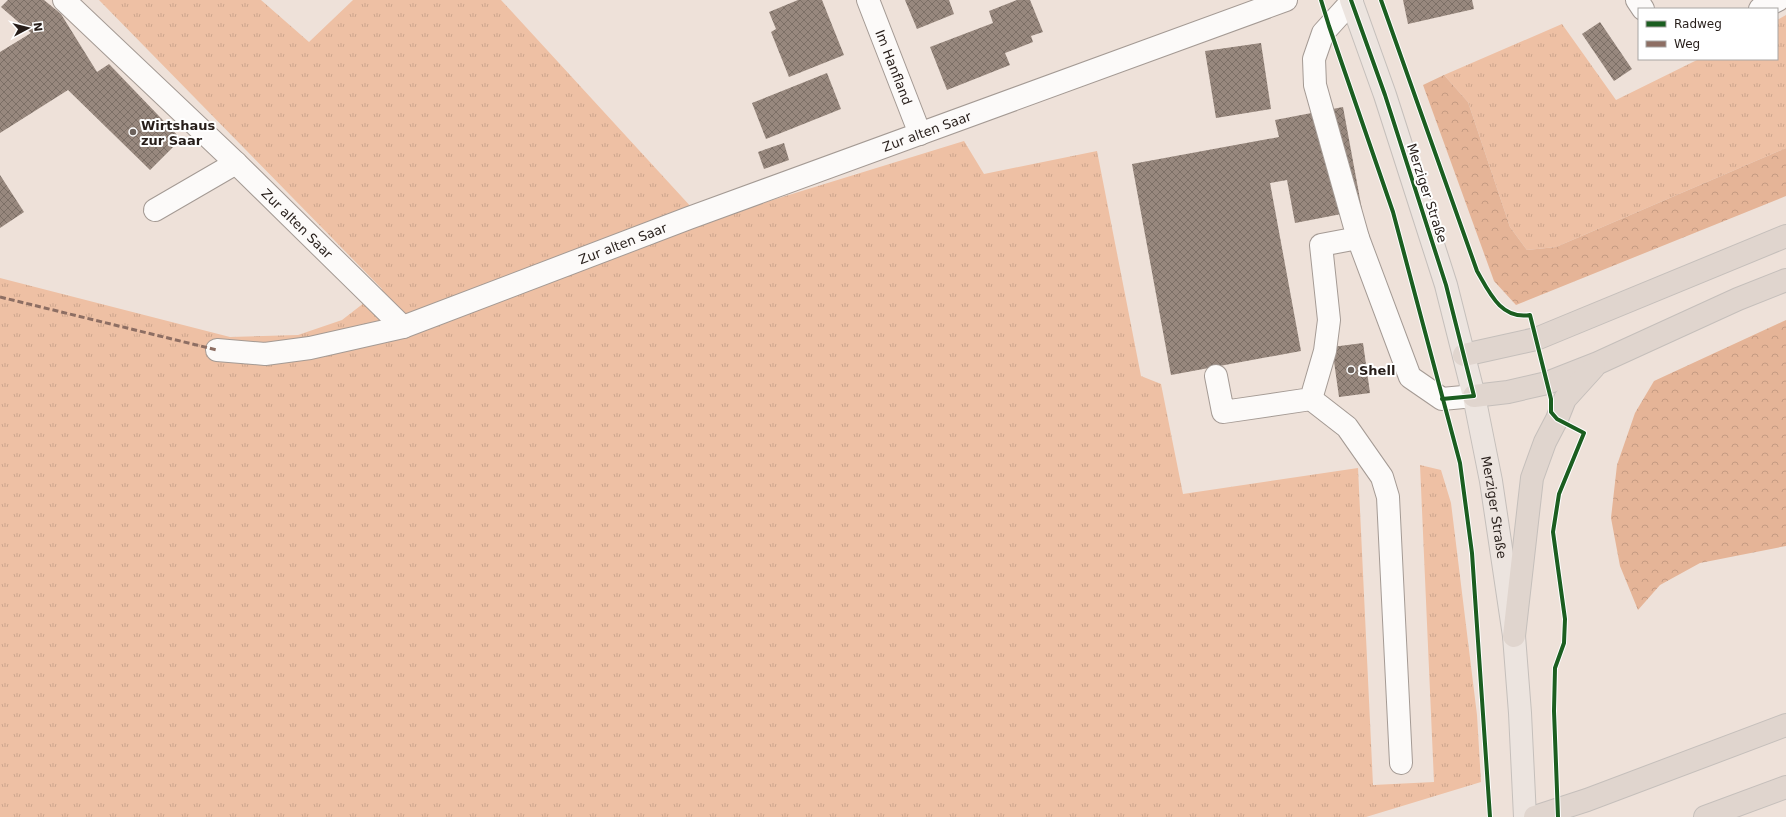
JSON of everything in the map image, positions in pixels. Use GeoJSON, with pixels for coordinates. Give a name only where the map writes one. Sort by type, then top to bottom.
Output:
{"type":"FeatureCollection","features":[{"type":"Feature","properties":{"kind":"highway"},"geometry":{"type":"LineString","coordinates":[[1464,355],[1536,340],[1786,236]]}},
{"type":"Feature","properties":{"kind":"highway"},"geometry":{"type":"LineString","coordinates":[[1474,396],[1508,392],[1547,383],[1598,363],[1738,299],[1786,280]]}},
{"type":"Feature","properties":{"kind":"highway"},"geometry":{"type":"LineString","coordinates":[[1514,636],[1532,478],[1545,442],[1565,399],[1598,363]]}},
{"type":"Feature","properties":{"kind":"highway"},"geometry":{"type":"LineString","coordinates":[[1535,817],[1587,800],[1786,725]]}},
{"type":"Feature","properties":{"kind":"highway"},"geometry":{"type":"LineString","coordinates":[[1705,817],[1786,787]]}},
{"type":"Feature","properties":{"kind":"main road","name":"Merziger Straße"},"geometry":{"type":"LineString","coordinates":[[1351,1],[1395,125],[1446,285],[1474,396],[1491,481],[1514,636],[1520,712],[1525,817]]}},
{"type":"Feature","properties":{"kind":"street","name":"Zur alten Saar"},"geometry":{"type":"LineString","coordinates":[[64,0],[236,163],[403,327],[689,218],[1286,0]]}},
{"type":"Feature","properties":{"kind":"street","name":"Im Hanfland"},"geometry":{"type":"LineString","coordinates":[[868,0],[920,134]]}},
{"type":"Feature","properties":{"kind":"street"},"geometry":{"type":"LineString","coordinates":[[1637,0],[1643,8]]}},
{"type":"Feature","properties":{"kind":"street"},"geometry":{"type":"LineString","coordinates":[[1762,8],[1778,0]]}},
{"type":"Feature","properties":{"kind":"street"},"geometry":{"type":"LineString","coordinates":[[1351,1],[1323,34],[1314,59],[1316,85],[1358,238],[1410,377],[1442,399],[1474,396]]}},
{"type":"Feature","properties":{"kind":"street"},"geometry":{"type":"LineString","coordinates":[[155,210],[236,163]]}},
{"type":"Feature","properties":{"kind":"street"},"geometry":{"type":"LineString","coordinates":[[1311,399],[1326,351],[1329,320],[1321,245],[1358,238]]}},
{"type":"Feature","properties":{"kind":"street"},"geometry":{"type":"LineString","coordinates":[[217,350],[265,354],[310,348],[403,327]]}},
{"type":"Feature","properties":{"kind":"street"},"geometry":{"type":"LineString","coordinates":[[1216,376],[1223,412],[1311,399],[1347,427],[1382,477],[1388,497],[1401,763]]}},
{"type":"Feature","properties":{"kind":"green space"},"geometry":{"type":"Polygon","coordinates":[[[99,0],[261,0],[309,42],[353,0],[501,0],[704,221],[964,141],[984,174],[1097,151],[1141,376],[1161,384],[1183,494],[1358,468],[1373,785],[1434,782],[1420,465],[1441,470],[1451,503],[1477,715],[1481,782],[1366,817],[0,817],[0,278],[230,337],[298,335],[342,320],[382,289],[99,0]]]}},
{"type":"Feature","properties":{"kind":"green space"},"geometry":{"type":"Polygon","coordinates":[[[1786,15],[1786,148],[1556,247],[1527,250],[1510,227],[1468,102],[1444,75],[1562,24],[1616,100],[1697,60],[1778,60],[1778,19],[1786,15]]]}},
{"type":"Feature","properties":{"kind":"green space"},"geometry":{"type":"Polygon","coordinates":[[[1444,75],[1468,102],[1510,227],[1527,250],[1556,247],[1786,148],[1786,196],[1516,305],[1494,281],[1423,85],[1444,75]]]}},
{"type":"Feature","properties":{"kind":"green space"},"geometry":{"type":"Polygon","coordinates":[[[1786,320],[1786,546],[1700,563],[1660,585],[1638,610],[1620,566],[1611,518],[1617,465],[1635,413],[1654,381],[1786,320]]]}},
{"type":"Feature","properties":{"kind":"building"},"geometry":{"type":"Polygon","coordinates":[[[8,0],[44,0],[61,14],[97,72],[109,64],[181,139],[150,170],[68,90],[0,133],[0,52],[31,33],[1,7],[8,0]]]}},
{"type":"Feature","properties":{"kind":"building"},"geometry":{"type":"Polygon","coordinates":[[[798,0],[822,0],[844,55],[789,77],[771,32],[776,29],[769,12],[798,0]]]}},
{"type":"Feature","properties":{"kind":"building"},"geometry":{"type":"Polygon","coordinates":[[[905,0],[949,0],[954,14],[917,29],[905,0]]]}},
{"type":"Feature","properties":{"kind":"building"},"geometry":{"type":"Polygon","coordinates":[[[1017,0],[1030,0],[1043,32],[1031,36],[1033,42],[1005,53],[1010,65],[947,90],[930,47],[993,23],[989,11],[1017,0]]]}},
{"type":"Feature","properties":{"kind":"building"},"geometry":{"type":"Polygon","coordinates":[[[1403,0],[1472,0],[1474,9],[1408,24],[1403,0]]]}},
{"type":"Feature","properties":{"kind":"building"},"geometry":{"type":"Polygon","coordinates":[[[1600,22],[1632,69],[1614,81],[1582,34],[1600,22]]]}},
{"type":"Feature","properties":{"kind":"building"},"geometry":{"type":"Polygon","coordinates":[[[1261,43],[1271,109],[1216,118],[1205,51],[1261,43]]]}},
{"type":"Feature","properties":{"kind":"building"},"geometry":{"type":"Polygon","coordinates":[[[827,73],[841,109],[766,139],[752,103],[827,73]]]}},
{"type":"Feature","properties":{"kind":"building"},"geometry":{"type":"Polygon","coordinates":[[[1343,107],[1362,210],[1295,223],[1287,180],[1270,183],[1301,351],[1171,375],[1132,164],[1279,137],[1275,120],[1343,107]]]}},
{"type":"Feature","properties":{"kind":"building"},"geometry":{"type":"Polygon","coordinates":[[[784,143],[789,160],[764,169],[758,152],[784,143]]]}},
{"type":"Feature","properties":{"kind":"building"},"geometry":{"type":"Polygon","coordinates":[[[0,175],[24,212],[0,228],[0,175]]]}},
{"type":"Feature","properties":{"kind":"building","name":"Shell"},"geometry":{"type":"Polygon","coordinates":[[[1363,343],[1370,393],[1339,397],[1332,347],[1363,343]]]}},
{"type":"Feature","properties":{"kind":"marked path"},"geometry":{"type":"LineString","coordinates":[[0,297],[217,350]]}},
{"type":"Feature","properties":{"kind":"cycle path"},"geometry":{"type":"LineString","coordinates":[[1321,0],[1393,212],[1460,463],[1472,553],[1490,817]]}},
{"type":"Feature","properties":{"kind":"cycle path"},"geometry":{"type":"LineString","coordinates":[[1351,0],[1385,95],[1446,285],[1474,396],[1442,399]]}},
{"type":"Feature","properties":{"kind":"cycle path"},"geometry":{"type":"LineString","coordinates":[[1381,0],[1477,271],[1491,295],[1504,309],[1511,313],[1530,315],[1551,399],[1551,412],[1557,419],[1584,433],[1559,494],[1553,532],[1565,619],[1564,643],[1555,668],[1554,711],[1558,817]]}},
{"type":"Feature","properties":{"kind":"place","name":"Wirtshaus zur Saar"},"geometry":{"type":"Point","coordinates":[133,132]}},
{"type":"Feature","properties":{"kind":"place","name":"Shell"},"geometry":{"type":"Point","coordinates":[1351,370]}}]}
